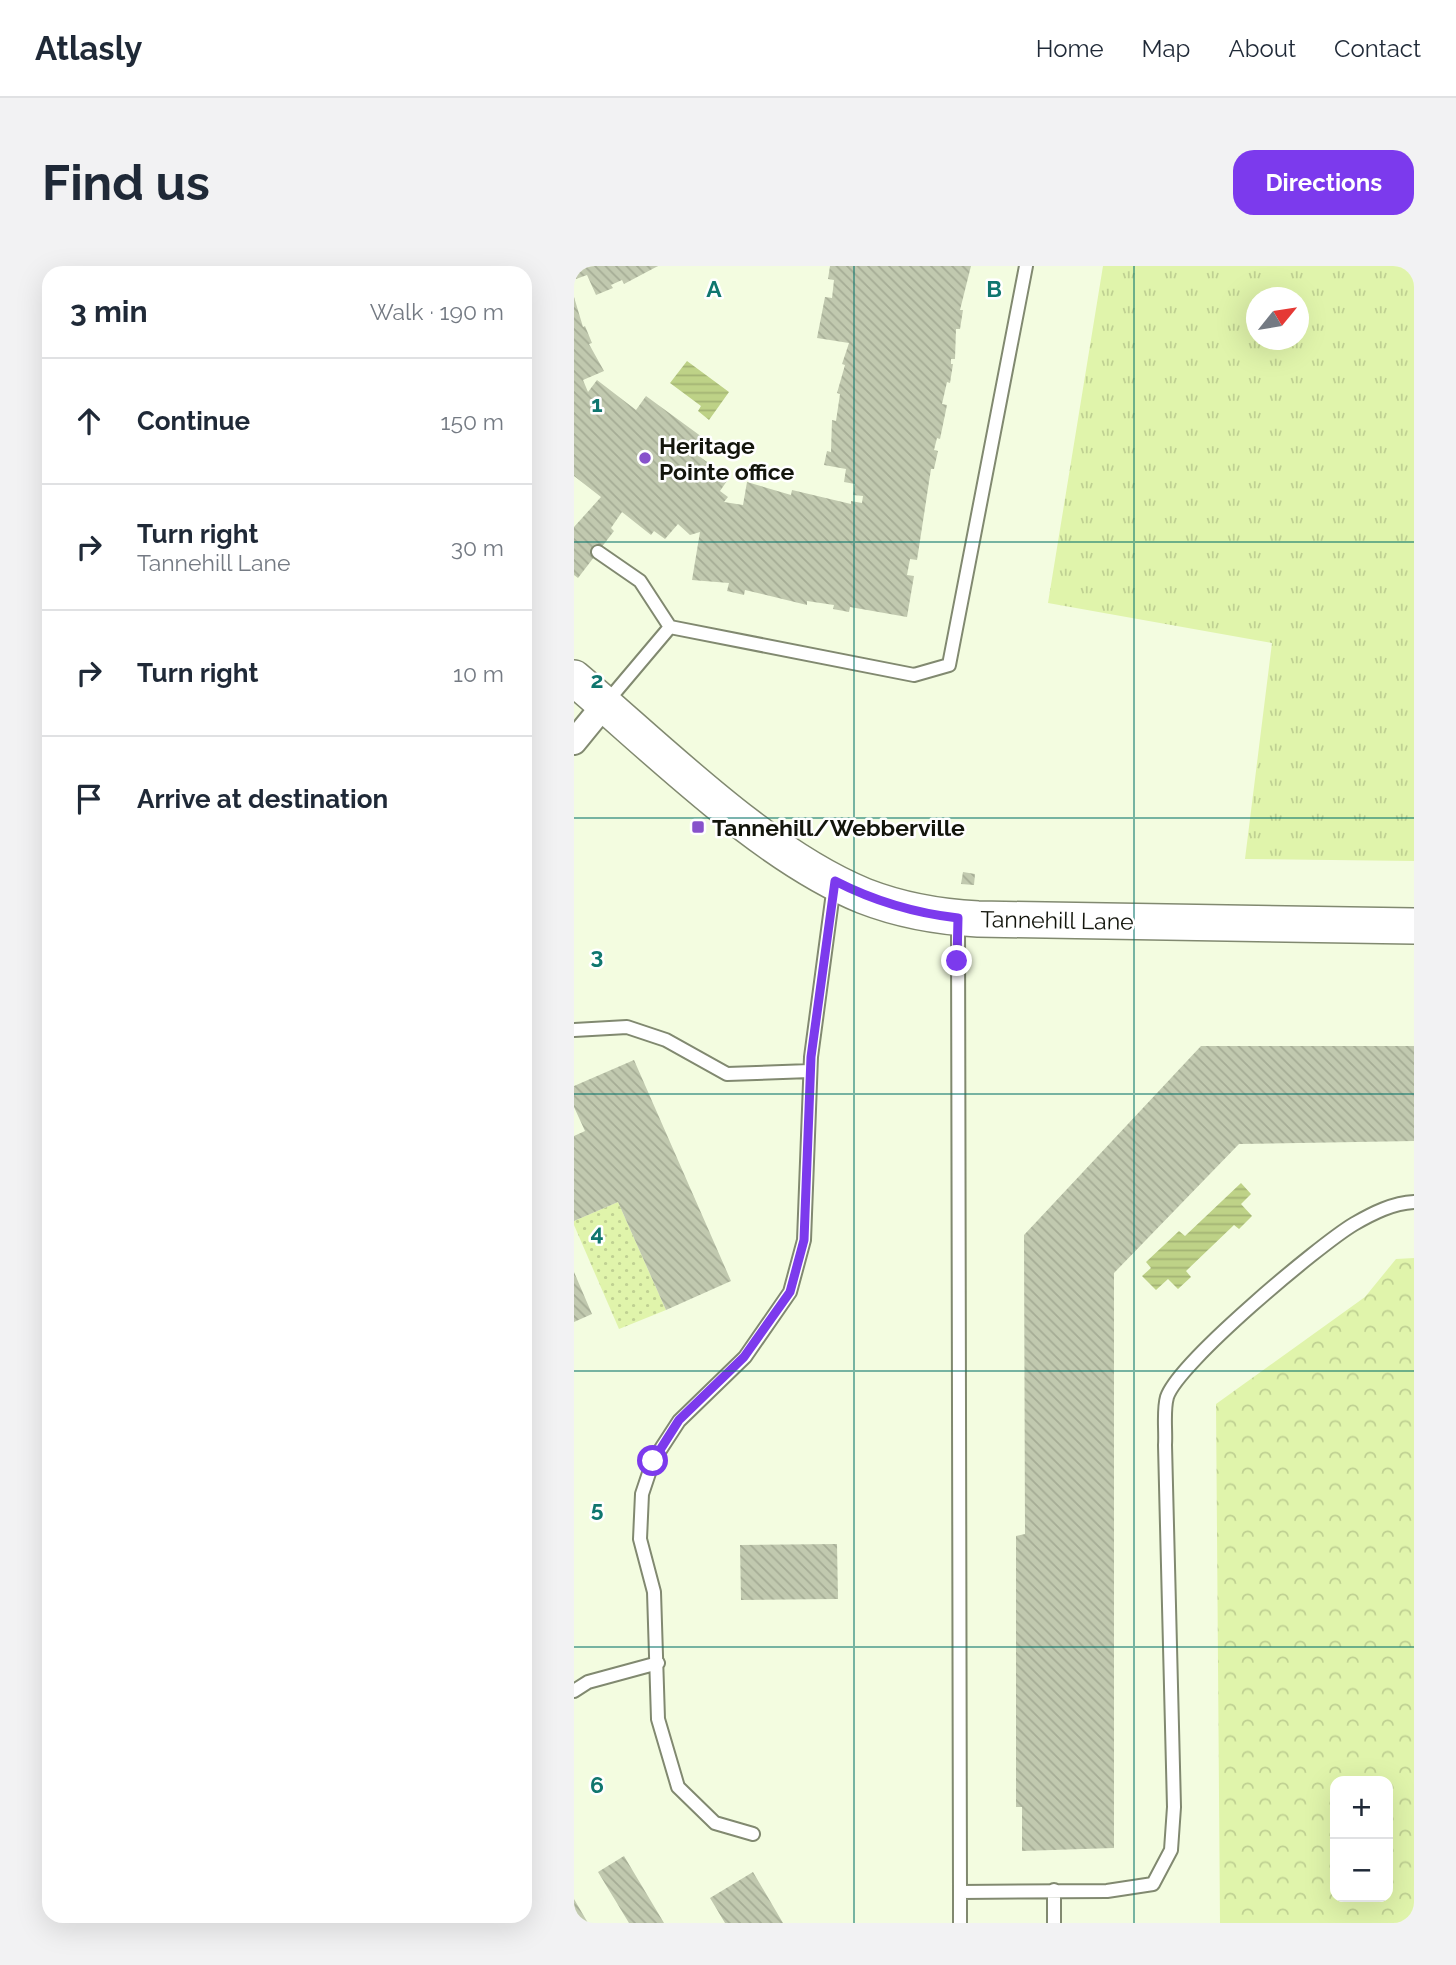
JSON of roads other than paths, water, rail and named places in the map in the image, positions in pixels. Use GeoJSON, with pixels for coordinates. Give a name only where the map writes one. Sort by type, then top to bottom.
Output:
{"type":"FeatureCollection","features":[{"type":"Feature","properties":{"kind":"street","name":"Tannehill Lane"},"geometry":{"type":"LineString","coordinates":[[574,678],[768,840],[813,871],[864,896],[920,912],[958,918],[1414,926]]}},
{"type":"Feature","properties":{"kind":"street"},"geometry":{"type":"LineString","coordinates":[[574,742],[605,704]]}},
{"type":"Feature","properties":{"kind":"lane"},"geometry":{"type":"LineString","coordinates":[[598,552],[640,581],[670,627],[914,675],[949,666],[1026,266]]}},
{"type":"Feature","properties":{"kind":"lane"},"geometry":{"type":"LineString","coordinates":[[605,704],[670,627]]}},
{"type":"Feature","properties":{"kind":"lane"},"geometry":{"type":"LineString","coordinates":[[753,1834],[715,1823],[678,1787],[658,1719],[654,1592],[640,1539],[642,1494],[653,1461],[679,1420],[744,1357],[790,1292],[804,1240],[810,1071],[818,989],[835,881]]}},
{"type":"Feature","properties":{"kind":"lane"},"geometry":{"type":"LineString","coordinates":[[958,918],[960,1923]]}},
{"type":"Feature","properties":{"kind":"lane"},"geometry":{"type":"LineString","coordinates":[[574,1030],[627,1027],[666,1040],[727,1074],[810,1071]]}},
{"type":"Feature","properties":{"kind":"lane"},"geometry":{"type":"LineString","coordinates":[[961,1892],[1107,1891],[1153,1884],[1171,1850],[1174,1807],[1165,1446],[1167,1397],[1191,1361],[1318,1250],[1376,1212],[1399,1203],[1414,1202]]}},
{"type":"Feature","properties":{"kind":"lane"},"geometry":{"type":"LineString","coordinates":[[574,1691],[588,1682],[658,1663]]}},
{"type":"Feature","properties":{"kind":"lane"},"geometry":{"type":"LineString","coordinates":[[1054,1891],[1054,1923]]}},
{"type":"Feature","properties":{"kind":"place","name":"Heritage Pointe office"},"geometry":{"type":"Point","coordinates":[645,458]}},
{"type":"Feature","properties":{"kind":"place","name":"Tannehill/Webberville"},"geometry":{"type":"Point","coordinates":[698,827]}}]}
